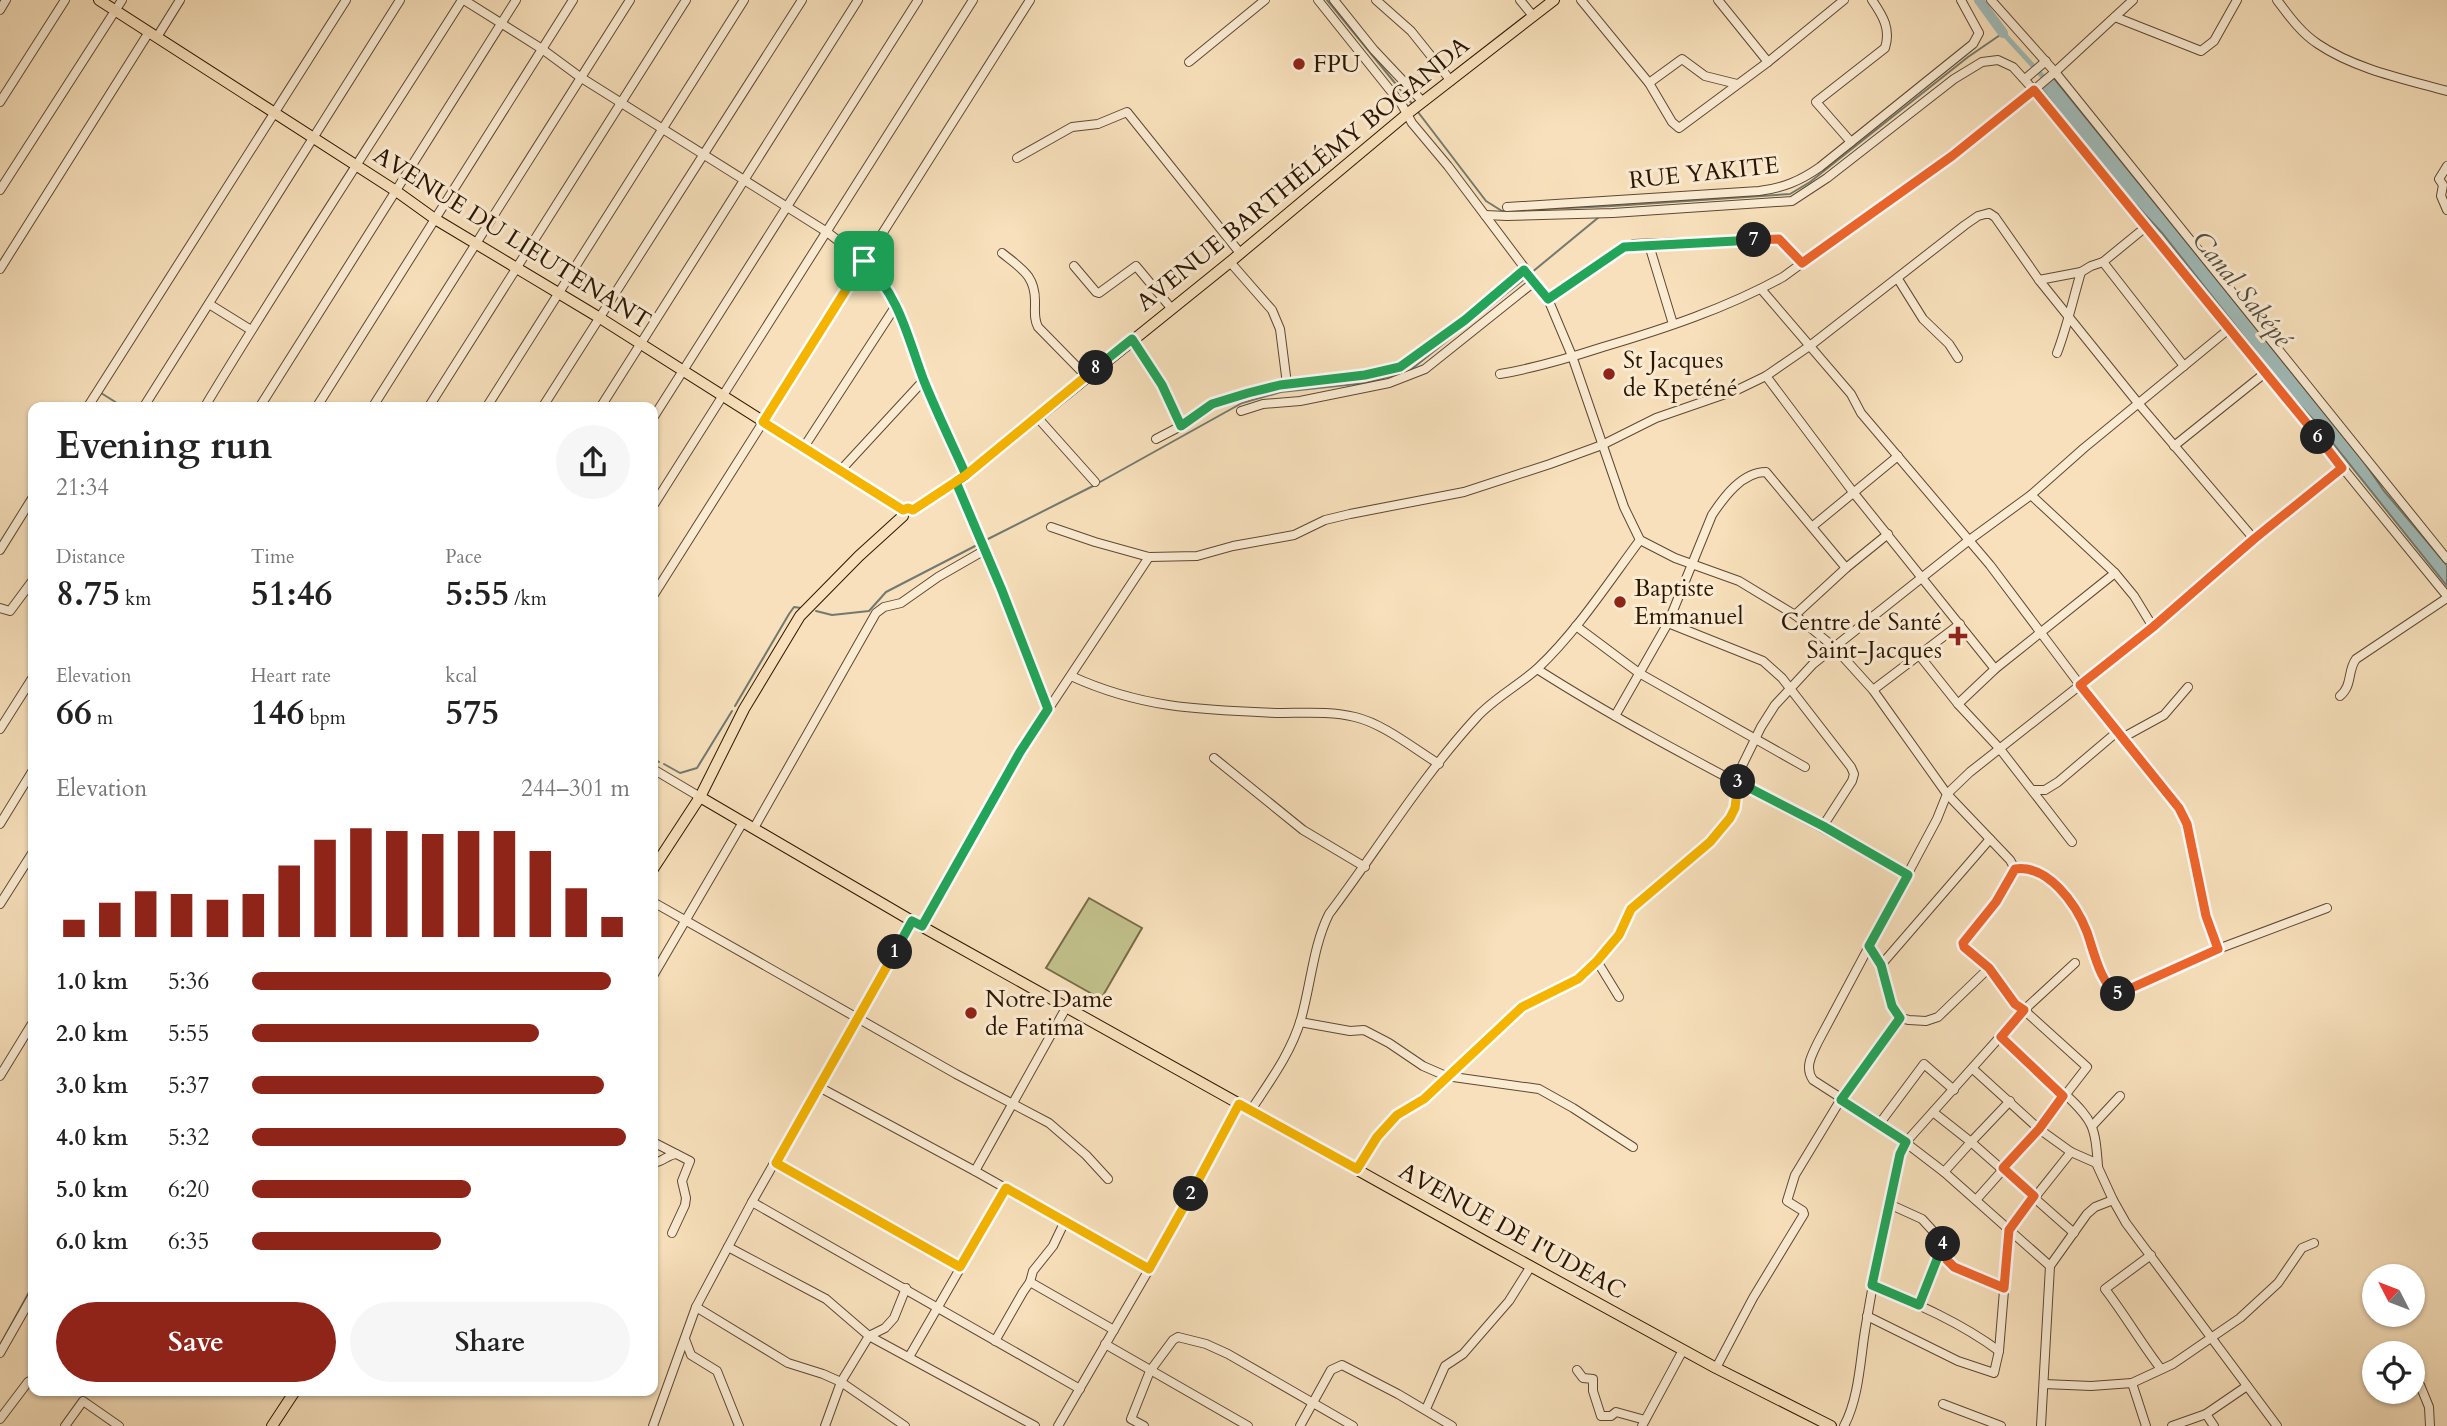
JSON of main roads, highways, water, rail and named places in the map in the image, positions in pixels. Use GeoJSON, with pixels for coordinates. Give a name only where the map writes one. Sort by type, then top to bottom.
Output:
{"type":"FeatureCollection","features":[{"type":"Feature","properties":{"kind":"main road","name":"AVENUE DU LIEUTENANT"},"geometry":{"type":"LineString","coordinates":[[99,0],[358,166],[435,219],[600,318],[907,512]]}},
{"type":"Feature","properties":{"kind":"main road","name":"AVENUE BARTHÉLÉMY BOGANDA"},"geometry":{"type":"LineString","coordinates":[[658,861],[700,797],[744,709],[800,616],[859,556],[907,512],[966,475],[1230,262],[1415,108],[1554,0]]}},
{"type":"Feature","properties":{"kind":"main road","name":"AVENUE DE I'UDEAC"},"geometry":{"type":"LineString","coordinates":[[700,797],[912,921],[1239,1104],[1716,1368],[1831,1426]]}},
{"type":"Feature","properties":{"kind":"main road"},"geometry":{"type":"LineString","coordinates":[[272,1426],[292,1396]]}},
{"type":"Feature","properties":{"kind":"water"},"geometry":{"type":"Polygon","coordinates":[[[2053,77],[2362,459],[2384,491],[2447,565],[2447,586],[2162,233],[2113,180],[2041,88],[2053,77]]]}},
{"type":"Feature","properties":{"kind":"waterway"},"geometry":{"type":"LineString","coordinates":[[1327,0],[1413,105]]}},
{"type":"Feature","properties":{"kind":"waterway"},"geometry":{"type":"LineString","coordinates":[[1979,0],[2003,33]]}},
{"type":"Feature","properties":{"kind":"waterway"},"geometry":{"type":"LineString","coordinates":[[1418,112],[1486,201],[1502,211],[1790,194],[1810,182],[1968,57],[2003,33]]}},
{"type":"Feature","properties":{"kind":"waterway","name":"Canal Saképé"},"geometry":{"type":"LineString","coordinates":[[2003,33],[2046,80]]}},
{"type":"Feature","properties":{"kind":"waterway"},"geometry":{"type":"LineString","coordinates":[[1531,273],[1599,217]]}},
{"type":"Feature","properties":{"kind":"waterway"},"geometry":{"type":"LineString","coordinates":[[1408,372],[1527,277]]}},
{"type":"Feature","properties":{"kind":"waterway"},"geometry":{"type":"LineString","coordinates":[[1100,482],[1242,403],[1281,392],[1365,383],[1403,373]]}},
{"type":"Feature","properties":{"kind":"waterway"},"geometry":{"type":"LineString","coordinates":[[101,393],[115,402]]}},
{"type":"Feature","properties":{"kind":"waterway"},"geometry":{"type":"LineString","coordinates":[[984,541],[1095,485]]}},
{"type":"Feature","properties":{"kind":"waterway"},"geometry":{"type":"LineString","coordinates":[[816,611],[832,615],[869,611],[886,592],[979,544]]}},
{"type":"Feature","properties":{"kind":"waterway"},"geometry":{"type":"LineString","coordinates":[[735,706],[789,614],[794,607],[801,608]]}},
{"type":"Feature","properties":{"kind":"waterway"},"geometry":{"type":"LineString","coordinates":[[664,764],[680,773],[697,768],[732,711]]}},
{"type":"Feature","properties":{"kind":"waterway"},"geometry":{"type":"LineString","coordinates":[[0,1345],[28,1294]]}},
{"type":"Feature","properties":{"kind":"place","name":"FPU"},"geometry":{"type":"Point","coordinates":[1299,64]}},
{"type":"Feature","properties":{"kind":"place","name":"St Jacques de Kpeténé"},"geometry":{"type":"Point","coordinates":[1609,374]}},
{"type":"Feature","properties":{"kind":"place","name":"Baptiste Emmanuel"},"geometry":{"type":"Point","coordinates":[1620,602]}},
{"type":"Feature","properties":{"kind":"place","name":"Centre de Santé Saint-Jacques"},"geometry":{"type":"Point","coordinates":[1958,636]}},
{"type":"Feature","properties":{"kind":"place","name":"Notre Dame de Fatima"},"geometry":{"type":"Point","coordinates":[971,1013]}}]}
